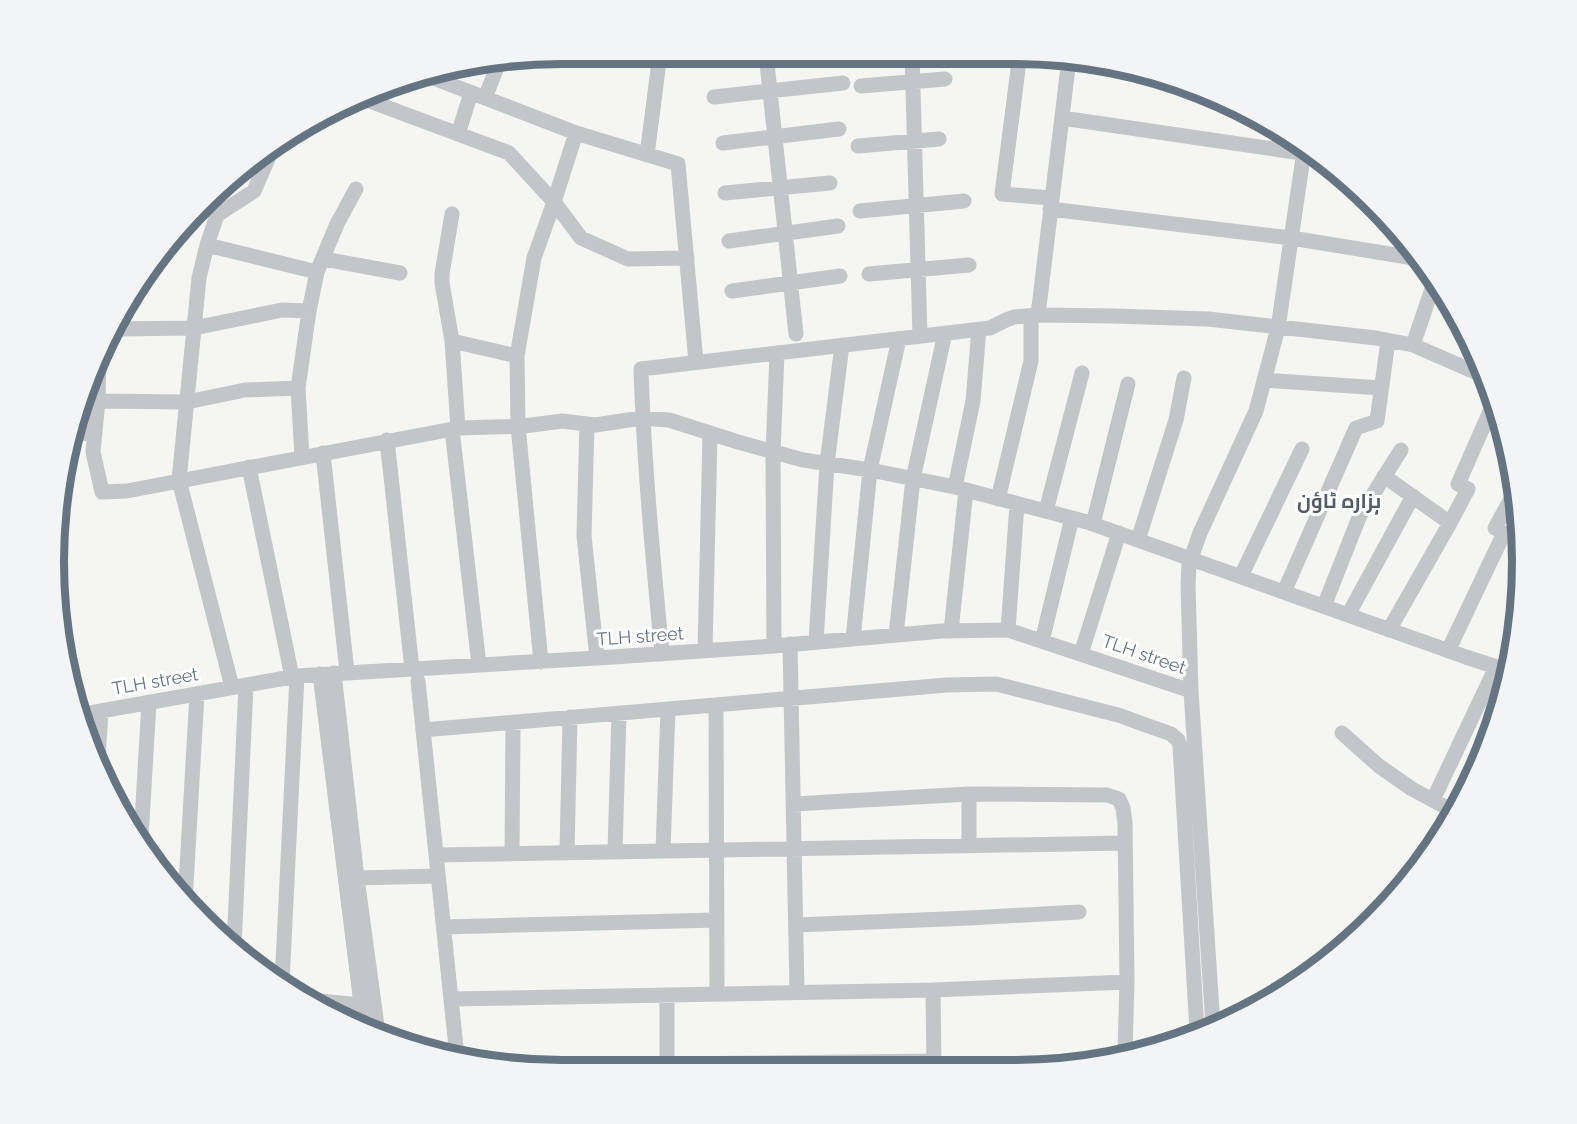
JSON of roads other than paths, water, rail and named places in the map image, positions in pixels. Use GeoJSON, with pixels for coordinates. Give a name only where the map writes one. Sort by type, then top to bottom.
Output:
{"type":"FeatureCollection","features":[{"type":"Feature","properties":{"kind":"street"},"geometry":{"type":"LineString","coordinates":[[647,155],[659,64]]}},
{"type":"Feature","properties":{"kind":"street"},"geometry":{"type":"LineString","coordinates":[[767,64],[796,334]]}},
{"type":"Feature","properties":{"kind":"street"},"geometry":{"type":"LineString","coordinates":[[912,64],[920,336]]}},
{"type":"Feature","properties":{"kind":"street"},"geometry":{"type":"LineString","coordinates":[[1019,64],[1002,194],[1051,204],[1408,257]]}},
{"type":"Feature","properties":{"kind":"street"},"geometry":{"type":"LineString","coordinates":[[998,499],[1031,361],[1034,316],[1068,68]]}},
{"type":"Feature","properties":{"kind":"street"},"geometry":{"type":"LineString","coordinates":[[458,134],[494,69]]}},
{"type":"Feature","properties":{"kind":"street"},"geometry":{"type":"LineString","coordinates":[[441,79],[576,133],[678,164],[696,362]]}},
{"type":"Feature","properties":{"kind":"street"},"geometry":{"type":"LineString","coordinates":[[861,86],[945,79]]}},
{"type":"Feature","properties":{"kind":"street"},"geometry":{"type":"LineString","coordinates":[[714,97],[843,83]]}},
{"type":"Feature","properties":{"kind":"street"},"geometry":{"type":"LineString","coordinates":[[372,102],[509,153],[554,202],[581,238],[628,260],[687,258]]}},
{"type":"Feature","properties":{"kind":"street"},"geometry":{"type":"LineString","coordinates":[[1062,118],[1296,152]]}},
{"type":"Feature","properties":{"kind":"street"},"geometry":{"type":"LineString","coordinates":[[723,144],[839,129]]}},
{"type":"Feature","properties":{"kind":"street"},"geometry":{"type":"LineString","coordinates":[[541,662],[518,426],[517,356],[534,258],[576,133]]}},
{"type":"Feature","properties":{"kind":"street"},"geometry":{"type":"LineString","coordinates":[[858,146],[939,139]]}},
{"type":"Feature","properties":{"kind":"street"},"geometry":{"type":"LineString","coordinates":[[1213,1018],[1191,691],[1189,564],[1200,533],[1256,411],[1278,328],[1304,157]]}},
{"type":"Feature","properties":{"kind":"street"},"geometry":{"type":"LineString","coordinates":[[234,936],[239,686],[179,480],[199,278],[207,245],[217,215],[254,191],[267,161]]}},
{"type":"Feature","properties":{"kind":"street"},"geometry":{"type":"LineString","coordinates":[[725,193],[830,183]]}},
{"type":"Feature","properties":{"kind":"street"},"geometry":{"type":"LineString","coordinates":[[302,457],[298,388],[309,310],[320,266],[337,224],[356,189]]}},
{"type":"Feature","properties":{"kind":"street"},"geometry":{"type":"LineString","coordinates":[[860,211],[964,201]]}},
{"type":"Feature","properties":{"kind":"street"},"geometry":{"type":"LineString","coordinates":[[452,214],[442,283],[452,341],[455,428],[479,665]]}},
{"type":"Feature","properties":{"kind":"street"},"geometry":{"type":"LineString","coordinates":[[729,241],[838,226]]}},
{"type":"Feature","properties":{"kind":"street"},"geometry":{"type":"LineString","coordinates":[[207,245],[320,266],[400,273]]}},
{"type":"Feature","properties":{"kind":"street"},"geometry":{"type":"LineString","coordinates":[[869,273],[969,265]]}},
{"type":"Feature","properties":{"kind":"street"},"geometry":{"type":"LineString","coordinates":[[732,291],[840,276]]}},
{"type":"Feature","properties":{"kind":"street"},"geometry":{"type":"LineString","coordinates":[[1413,345],[1433,293]]}},
{"type":"Feature","properties":{"kind":"street"},"geometry":{"type":"LineString","coordinates":[[123,329],[194,328],[282,310],[309,310]]}},
{"type":"Feature","properties":{"kind":"street"},"geometry":{"type":"LineString","coordinates":[[662,654],[649,514],[641,369],[990,328],[1014,318],[1114,316],[1208,319],[1388,341],[1413,345],[1475,372]]}},
{"type":"Feature","properties":{"kind":"street"},"geometry":{"type":"LineString","coordinates":[[951,631],[960,489],[973,401],[979,329]]}},
{"type":"Feature","properties":{"kind":"street"},"geometry":{"type":"LineString","coordinates":[[896,635],[913,479],[945,333]]}},
{"type":"Feature","properties":{"kind":"street"},"geometry":{"type":"LineString","coordinates":[[853,639],[870,470],[899,339]]}},
{"type":"Feature","properties":{"kind":"street"},"geometry":{"type":"LineString","coordinates":[[452,341],[517,356]]}},
{"type":"Feature","properties":{"kind":"street"},"geometry":{"type":"LineString","coordinates":[[1284,592],[1356,428],[1377,421],[1388,341]]}},
{"type":"Feature","properties":{"kind":"street"},"geometry":{"type":"LineString","coordinates":[[816,642],[827,464],[842,345]]}},
{"type":"Feature","properties":{"kind":"street"},"geometry":{"type":"LineString","coordinates":[[774,646],[773,453],[777,353]]}},
{"type":"Feature","properties":{"kind":"street"},"geometry":{"type":"LineString","coordinates":[[1046,511],[1082,373]]}},
{"type":"Feature","properties":{"kind":"street"},"geometry":{"type":"LineString","coordinates":[[1138,540],[1176,420],[1184,378]]}},
{"type":"Feature","properties":{"kind":"street"},"geometry":{"type":"LineString","coordinates":[[1264,380],[1381,388]]}},
{"type":"Feature","properties":{"kind":"street"},"geometry":{"type":"LineString","coordinates":[[98,382],[93,452],[102,492],[127,491],[455,428],[518,426],[562,421],[595,425],[642,418],[669,420],[773,453],[960,489],[1093,524],[1501,668]]}},
{"type":"Feature","properties":{"kind":"street"},"geometry":{"type":"LineString","coordinates":[[1093,524],[1128,384]]}},
{"type":"Feature","properties":{"kind":"street"},"geometry":{"type":"LineString","coordinates":[[98,401],[187,402],[245,390],[298,388]]}},
{"type":"Feature","properties":{"kind":"street"},"geometry":{"type":"LineString","coordinates":[[1389,630],[1467,489],[1458,483],[1489,413]]}},
{"type":"Feature","properties":{"kind":"street"},"geometry":{"type":"LineString","coordinates":[[587,424],[584,536],[597,658]]}},
{"type":"Feature","properties":{"kind":"street"},"geometry":{"type":"LineString","coordinates":[[81,434],[95,431]]}},
{"type":"Feature","properties":{"kind":"street"},"geometry":{"type":"LineString","coordinates":[[705,651],[710,434]]}},
{"type":"Feature","properties":{"kind":"street"},"geometry":{"type":"LineString","coordinates":[[387,440],[423,730],[456,1048]]}},
{"type":"Feature","properties":{"kind":"street"},"geometry":{"type":"LineString","coordinates":[[1241,576],[1302,449]]}},
{"type":"Feature","properties":{"kind":"street"},"geometry":{"type":"LineString","coordinates":[[1324,606],[1360,515],[1401,450]]}},
{"type":"Feature","properties":{"kind":"street"},"geometry":{"type":"LineString","coordinates":[[323,453],[334,673],[363,1018]]}},
{"type":"Feature","properties":{"kind":"street"},"geometry":{"type":"LineString","coordinates":[[249,467],[294,676],[282,973]]}},
{"type":"Feature","properties":{"kind":"street"},"geometry":{"type":"LineString","coordinates":[[1384,476],[1450,523]]}},
{"type":"Feature","properties":{"kind":"street"},"geometry":{"type":"LineString","coordinates":[[1348,615],[1413,496]]}},
{"type":"Feature","properties":{"kind":"street"},"geometry":{"type":"LineString","coordinates":[[1008,630],[1017,504]]}},
{"type":"Feature","properties":{"kind":"street"},"geometry":{"type":"LineString","coordinates":[[1448,651],[1504,533],[1496,528],[1509,504]]}},
{"type":"Feature","properties":{"kind":"street"},"geometry":{"type":"LineString","coordinates":[[1042,641],[1072,518]]}},
{"type":"Feature","properties":{"kind":"street"},"geometry":{"type":"LineString","coordinates":[[1081,654],[1119,533]]}},
{"type":"Feature","properties":{"kind":"street","name":"TLH street"},"geometry":{"type":"LineString","coordinates":[[88,713],[294,676],[334,673],[415,675],[479,665],[705,651],[951,631],[1008,630],[1191,691]]}},
{"type":"Feature","properties":{"kind":"street"},"geometry":{"type":"LineString","coordinates":[[790,644],[797,992]]}},
{"type":"Feature","properties":{"kind":"street"},"geometry":{"type":"LineString","coordinates":[[334,673],[357,878],[377,1024]]}},
{"type":"Feature","properties":{"kind":"street"},"geometry":{"type":"LineString","coordinates":[[1432,800],[1499,676]]}},
{"type":"Feature","properties":{"kind":"street"},"geometry":{"type":"LineString","coordinates":[[423,730],[947,685],[996,684],[1118,715],[1175,737],[1180,746],[1197,1025]]}},
{"type":"Feature","properties":{"kind":"street"},"geometry":{"type":"LineString","coordinates":[[186,887],[197,694]]}},
{"type":"Feature","properties":{"kind":"street"},"geometry":{"type":"LineString","coordinates":[[142,828],[149,702]]}},
{"type":"Feature","properties":{"kind":"street"},"geometry":{"type":"LineString","coordinates":[[716,705],[717,994]]}},
{"type":"Feature","properties":{"kind":"street"},"geometry":{"type":"LineString","coordinates":[[663,851],[668,709]]}},
{"type":"Feature","properties":{"kind":"street"},"geometry":{"type":"LineString","coordinates":[[99,744],[101,711]]}},
{"type":"Feature","properties":{"kind":"street"},"geometry":{"type":"LineString","coordinates":[[615,852],[619,713]]}},
{"type":"Feature","properties":{"kind":"street"},"geometry":{"type":"LineString","coordinates":[[567,853],[570,717]]}},
{"type":"Feature","properties":{"kind":"street"},"geometry":{"type":"LineString","coordinates":[[512,854],[513,722]]}},
{"type":"Feature","properties":{"kind":"street"},"geometry":{"type":"LineString","coordinates":[[1342,733],[1379,766],[1412,789],[1448,808]]}},
{"type":"Feature","properties":{"kind":"street"},"geometry":{"type":"LineString","coordinates":[[794,804],[969,794],[1107,795],[1119,799],[1123,808],[1125,843],[1127,982],[1125,1047]]}},
{"type":"Feature","properties":{"kind":"street"},"geometry":{"type":"LineString","coordinates":[[969,794],[969,846]]}},
{"type":"Feature","properties":{"kind":"street"},"geometry":{"type":"LineString","coordinates":[[436,855],[1125,843]]}},
{"type":"Feature","properties":{"kind":"street"},"geometry":{"type":"LineString","coordinates":[[357,878],[438,876]]}},
{"type":"Feature","properties":{"kind":"street"},"geometry":{"type":"LineString","coordinates":[[796,925],[1079,912]]}},
{"type":"Feature","properties":{"kind":"street"},"geometry":{"type":"LineString","coordinates":[[444,927],[717,920]]}},
{"type":"Feature","properties":{"kind":"street"},"geometry":{"type":"LineString","coordinates":[[451,999],[933,990],[1127,982]]}},
{"type":"Feature","properties":{"kind":"street"},"geometry":{"type":"LineString","coordinates":[[933,990],[934,1060]]}},
{"type":"Feature","properties":{"kind":"street"},"geometry":{"type":"LineString","coordinates":[[667,995],[668,1060]]}},
{"type":"Feature","properties":{"kind":"street"},"geometry":{"type":"LineString","coordinates":[[339,1006],[361,1005]]}},
{"type":"Feature","properties":{"kind":"district","name":"ہزارہ ٹاؤن"},"geometry":{"type":"Point","coordinates":[1339,501]}}]}
